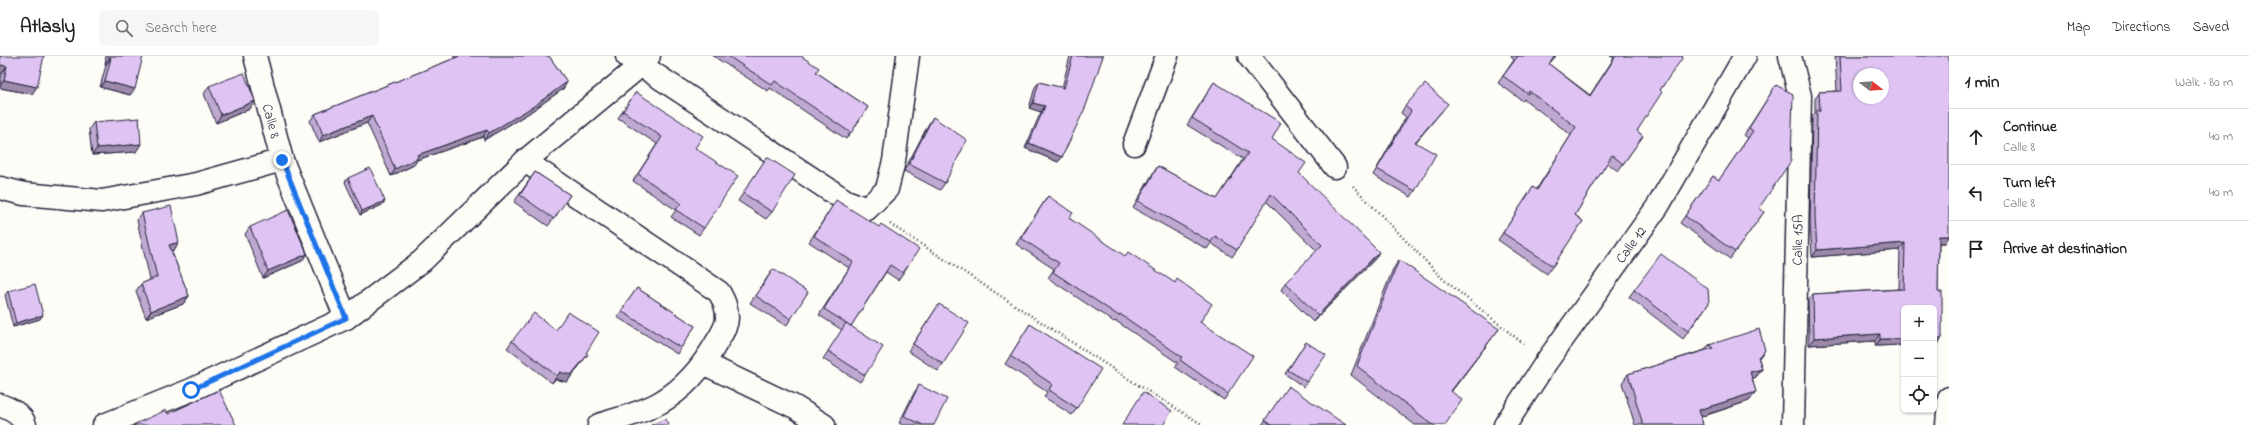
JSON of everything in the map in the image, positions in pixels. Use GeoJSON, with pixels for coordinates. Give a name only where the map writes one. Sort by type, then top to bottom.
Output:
{"type":"FeatureCollection","features":[{"type":"Feature","properties":{"kind":"street","name":"Calle 8"},"geometry":{"type":"LineString","coordinates":[[255,56],[282,160],[346,318]]}},
{"type":"Feature","properties":{"kind":"street"},"geometry":{"type":"LineString","coordinates":[[104,425],[191,390],[346,318],[422,261],[525,161],[639,59],[846,201],[867,209],[887,189],[894,161],[908,56]]}},
{"type":"Feature","properties":{"kind":"street"},"geometry":{"type":"LineString","coordinates":[[1134,144],[1167,56]]}},
{"type":"Feature","properties":{"kind":"street"},"geometry":{"type":"LineString","coordinates":[[1249,56],[1335,167]]}},
{"type":"Feature","properties":{"kind":"street","name":"Calle 12"},"geometry":{"type":"LineString","coordinates":[[1505,425],[1547,361],[1658,206],[1745,56]]}},
{"type":"Feature","properties":{"kind":"street","name":"Calle 15A"},"geometry":{"type":"LineString","coordinates":[[1790,56],[1800,96],[1793,425]]}},
{"type":"Feature","properties":{"kind":"street"},"geometry":{"type":"LineString","coordinates":[[0,188],[24,194],[102,201],[196,184],[282,160]]}},
{"type":"Feature","properties":{"kind":"street"},"geometry":{"type":"LineString","coordinates":[[525,161],[719,292],[726,304],[728,319],[725,329],[705,364],[676,392],[645,410],[599,425]]}},
{"type":"Feature","properties":{"kind":"street"},"geometry":{"type":"LineString","coordinates":[[705,364],[795,407],[824,425]]}},
{"type":"Feature","properties":{"kind":"street"},"geometry":{"type":"LineString","coordinates":[[1947,425],[1949,398]]}},
{"type":"Feature","properties":{"kind":"street"},"geometry":{"type":"LineString","coordinates":[[0,405],[12,409],[24,420],[25,425]]}},
{"type":"Feature","properties":{"kind":"path"},"geometry":{"type":"LineString","coordinates":[[1335,167],[1443,279],[1525,345]]}},
{"type":"Feature","properties":{"kind":"path"},"geometry":{"type":"LineString","coordinates":[[867,209],[1130,380],[1203,425]]}},
{"type":"Feature","properties":{"kind":"building"},"geometry":{"type":"Polygon","coordinates":[[[0,56],[44,56],[37,87],[4,80],[7,66],[0,65],[0,56]]]}},
{"type":"Feature","properties":{"kind":"building"},"geometry":{"type":"Polygon","coordinates":[[[110,56],[143,56],[135,89],[105,81],[111,58],[109,58],[110,56]]]}},
{"type":"Feature","properties":{"kind":"building"},"geometry":{"type":"Polygon","coordinates":[[[460,56],[549,56],[567,82],[534,106],[489,133],[487,130],[417,155],[418,158],[395,169],[372,116],[323,135],[315,114],[460,56]]]}},
{"type":"Feature","properties":{"kind":"building"},"geometry":{"type":"Polygon","coordinates":[[[728,56],[801,56],[819,68],[816,72],[868,107],[851,133],[775,81],[772,85],[728,56]]]}},
{"type":"Feature","properties":{"kind":"building"},"geometry":{"type":"Polygon","coordinates":[[[1073,56],[1103,56],[1086,106],[1062,157],[1029,143],[1045,106],[1033,103],[1039,82],[1064,88],[1073,56]]]}},
{"type":"Feature","properties":{"kind":"building"},"geometry":{"type":"Polygon","coordinates":[[[1518,56],[1555,56],[1549,64],[1590,96],[1616,56],[1683,57],[1660,90],[1662,92],[1637,131],[1643,136],[1623,164],[1612,155],[1575,215],[1583,221],[1553,266],[1503,233],[1533,187],[1537,190],[1576,127],[1529,91],[1528,94],[1503,76],[1518,56]]]}},
{"type":"Feature","properties":{"kind":"building"},"geometry":{"type":"Polygon","coordinates":[[[1840,56],[1949,56],[1949,236],[1939,236],[1938,292],[1942,292],[1942,338],[1937,338],[1937,305],[1901,305],[1901,339],[1880,339],[1880,334],[1814,338],[1813,294],[1904,289],[1905,243],[1817,250],[1815,217],[1817,109],[1820,111],[1819,92],[1842,91],[1840,56]]]}},
{"type":"Feature","properties":{"kind":"building"},"geometry":{"type":"Polygon","coordinates":[[[244,73],[255,101],[221,115],[209,86],[244,73]]]}},
{"type":"Feature","properties":{"kind":"building"},"geometry":{"type":"Polygon","coordinates":[[[1214,82],[1281,123],[1272,139],[1306,163],[1299,173],[1379,252],[1318,315],[1285,283],[1322,245],[1271,194],[1237,250],[1215,236],[1211,242],[1138,201],[1158,166],[1217,199],[1248,153],[1192,118],[1214,82]]]}},
{"type":"Feature","properties":{"kind":"building"},"geometry":{"type":"Polygon","coordinates":[[[1425,84],[1448,104],[1415,142],[1436,154],[1415,191],[1377,169],[1411,111],[1405,106],[1425,84]]]}},
{"type":"Feature","properties":{"kind":"building"},"geometry":{"type":"Polygon","coordinates":[[[1776,85],[1793,94],[1791,161],[1759,208],[1764,212],[1735,252],[1685,216],[1713,176],[1719,180],[1753,131],[1749,128],[1776,85]]]}},
{"type":"Feature","properties":{"kind":"building"},"geometry":{"type":"Polygon","coordinates":[[[636,92],[703,136],[695,148],[738,176],[704,228],[676,210],[681,203],[638,174],[662,137],[623,111],[636,92]]]}},
{"type":"Feature","properties":{"kind":"building"},"geometry":{"type":"Polygon","coordinates":[[[933,117],[967,140],[945,183],[909,164],[933,117]]]}},
{"type":"Feature","properties":{"kind":"building"},"geometry":{"type":"Polygon","coordinates":[[[139,118],[141,144],[97,148],[94,122],[139,118]]]}},
{"type":"Feature","properties":{"kind":"building"},"geometry":{"type":"Polygon","coordinates":[[[767,157],[795,175],[772,212],[743,193],[767,157]]]}},
{"type":"Feature","properties":{"kind":"building"},"geometry":{"type":"Polygon","coordinates":[[[370,168],[385,201],[362,211],[348,178],[370,168]]]}},
{"type":"Feature","properties":{"kind":"building"},"geometry":{"type":"Polygon","coordinates":[[[535,172],[570,195],[554,219],[520,195],[535,172]]]}},
{"type":"Feature","properties":{"kind":"building"},"geometry":{"type":"Polygon","coordinates":[[[1048,196],[1073,213],[1069,218],[1125,256],[1128,252],[1175,283],[1177,279],[1212,304],[1200,322],[1253,356],[1228,394],[1180,360],[1182,357],[1120,314],[1119,316],[1053,272],[1059,263],[1021,238],[1048,196]]]}},
{"type":"Feature","properties":{"kind":"building"},"geometry":{"type":"Polygon","coordinates":[[[836,200],[879,227],[881,224],[919,249],[903,273],[890,265],[851,326],[824,309],[853,262],[814,236],[836,200]]]}},
{"type":"Feature","properties":{"kind":"building"},"geometry":{"type":"Polygon","coordinates":[[[171,206],[179,242],[169,245],[189,296],[151,311],[141,284],[157,277],[142,213],[171,206]]]}},
{"type":"Feature","properties":{"kind":"building"},"geometry":{"type":"Polygon","coordinates":[[[288,210],[307,254],[268,271],[250,227],[288,210]]]}},
{"type":"Feature","properties":{"kind":"building"},"geometry":{"type":"Polygon","coordinates":[[[1661,254],[1708,289],[1709,303],[1688,331],[1634,290],[1661,254]]]}},
{"type":"Feature","properties":{"kind":"building"},"geometry":{"type":"Polygon","coordinates":[[[1399,260],[1499,329],[1451,391],[1462,400],[1445,425],[1433,425],[1357,366],[1399,260]]]}},
{"type":"Feature","properties":{"kind":"building"},"geometry":{"type":"Polygon","coordinates":[[[773,269],[808,292],[791,319],[756,296],[773,269]]]}},
{"type":"Feature","properties":{"kind":"building"},"geometry":{"type":"Polygon","coordinates":[[[35,284],[43,315],[16,323],[8,291],[35,284]]]}},
{"type":"Feature","properties":{"kind":"building"},"geometry":{"type":"Polygon","coordinates":[[[637,288],[695,326],[681,348],[621,311],[637,288]]]}},
{"type":"Feature","properties":{"kind":"building"},"geometry":{"type":"Polygon","coordinates":[[[939,304],[969,323],[943,364],[913,344],[939,304]]]}},
{"type":"Feature","properties":{"kind":"building"},"geometry":{"type":"Polygon","coordinates":[[[568,312],[599,332],[586,353],[588,354],[571,375],[560,372],[557,376],[512,341],[534,313],[556,330],[568,312]]]}},
{"type":"Feature","properties":{"kind":"building"},"geometry":{"type":"Polygon","coordinates":[[[846,323],[883,347],[865,375],[828,351],[846,323]]]}},
{"type":"Feature","properties":{"kind":"building"},"geometry":{"type":"Polygon","coordinates":[[[1030,324],[1101,369],[1077,408],[1049,390],[1052,384],[1010,356],[1030,324]]]}},
{"type":"Feature","properties":{"kind":"building"},"geometry":{"type":"Polygon","coordinates":[[[1759,329],[1765,350],[1758,357],[1762,369],[1750,372],[1756,392],[1699,410],[1703,425],[1643,425],[1628,374],[1713,348],[1709,345],[1759,329]]]}},
{"type":"Feature","properties":{"kind":"building"},"geometry":{"type":"Polygon","coordinates":[[[1306,342],[1326,355],[1307,382],[1288,370],[1306,342]]]}},
{"type":"Feature","properties":{"kind":"building"},"geometry":{"type":"Polygon","coordinates":[[[919,385],[947,399],[934,425],[923,425],[904,416],[919,385]]]}},
{"type":"Feature","properties":{"kind":"building"},"geometry":{"type":"Polygon","coordinates":[[[1288,386],[1346,425],[1272,425],[1265,420],[1288,386]]]}},
{"type":"Feature","properties":{"kind":"building"},"geometry":{"type":"Polygon","coordinates":[[[219,390],[236,425],[133,425],[166,410],[168,414],[219,390]]]}},
{"type":"Feature","properties":{"kind":"building"},"geometry":{"type":"Polygon","coordinates":[[[1143,392],[1172,411],[1163,425],[1122,425],[1143,392]]]}},
{"type":"Feature","properties":{"kind":"building"},"geometry":{"type":"Polygon","coordinates":[[[665,419],[669,425],[651,425],[665,419]]]}},
{"type":"Feature","properties":{"kind":"route"},"geometry":{"type":"LineString","coordinates":[[191,390],[346,318],[282,160]]}}]}
